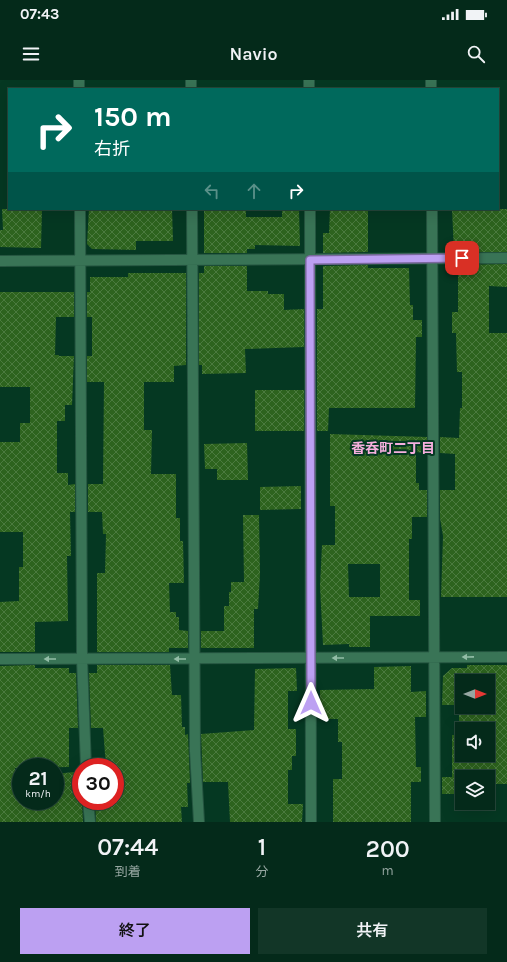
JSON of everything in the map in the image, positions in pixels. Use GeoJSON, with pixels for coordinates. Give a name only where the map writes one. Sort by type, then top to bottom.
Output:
{"type":"FeatureCollection","features":[{"type":"Feature","properties":{"kind":"street"},"geometry":{"type":"LineString","coordinates":[[80,210],[82,659],[86,758]]}},
{"type":"Feature","properties":{"kind":"street"},"geometry":{"type":"LineString","coordinates":[[192,210],[196,660],[195,751],[199,822]]}},
{"type":"Feature","properties":{"kind":"street"},"geometry":{"type":"LineString","coordinates":[[310,210],[311,822]]}},
{"type":"Feature","properties":{"kind":"street"},"geometry":{"type":"LineString","coordinates":[[432,210],[435,822]]}},
{"type":"Feature","properties":{"kind":"street"},"geometry":{"type":"LineString","coordinates":[[0,261],[80,262],[507,258]]}},
{"type":"Feature","properties":{"kind":"street"},"geometry":{"type":"LineString","coordinates":[[0,659],[196,660],[507,657]]}},
{"type":"Feature","properties":{"kind":"street"},"geometry":{"type":"LineString","coordinates":[[89,810],[90,822]]}},
{"type":"Feature","properties":{"kind":"building"},"geometry":{"type":"Polygon","coordinates":[[[2,209],[42,210],[41,248],[0,247],[0,230],[3,230],[2,209]]]}},
{"type":"Feature","properties":{"kind":"building"},"geometry":{"type":"Polygon","coordinates":[[[507,209],[507,252],[454,252],[452,210],[507,209]]]}},
{"type":"Feature","properties":{"kind":"building"},"geometry":{"type":"Polygon","coordinates":[[[89,210],[172,210],[173,241],[136,241],[136,250],[92,249],[87,244],[89,210]]]}},
{"type":"Feature","properties":{"kind":"building"},"geometry":{"type":"Polygon","coordinates":[[[204,210],[246,210],[246,217],[282,217],[282,210],[299,210],[300,246],[255,245],[255,249],[247,249],[247,253],[204,253],[204,210]]]}},
{"type":"Feature","properties":{"kind":"building"},"geometry":{"type":"Polygon","coordinates":[[[330,210],[368,210],[368,252],[323,253],[323,233],[329,233],[330,210]]]}},
{"type":"Feature","properties":{"kind":"building"},"geometry":{"type":"Polygon","coordinates":[[[507,264],[507,287],[489,286],[489,333],[507,333],[507,597],[441,597],[443,536],[440,518],[440,490],[455,490],[455,454],[440,453],[440,437],[459,438],[460,408],[462,408],[462,372],[457,372],[456,333],[452,333],[452,312],[458,312],[458,272],[454,273],[454,265],[507,264]]]}},
{"type":"Feature","properties":{"kind":"building"},"geometry":{"type":"Polygon","coordinates":[[[368,265],[368,268],[409,268],[410,305],[413,305],[413,320],[422,320],[422,337],[416,337],[415,408],[329,408],[328,431],[317,431],[317,309],[323,309],[323,266],[368,265]]]}},
{"type":"Feature","properties":{"kind":"building"},"geometry":{"type":"Polygon","coordinates":[[[204,266],[247,266],[247,291],[268,291],[268,294],[284,294],[284,310],[304,309],[304,347],[245,349],[246,373],[202,374],[202,365],[199,365],[199,273],[204,273],[204,266]]]}},
{"type":"Feature","properties":{"kind":"building"},"geometry":{"type":"Polygon","coordinates":[[[128,273],[186,273],[186,365],[174,366],[174,382],[144,382],[144,430],[152,430],[151,474],[176,474],[176,518],[180,518],[180,541],[183,541],[184,583],[169,583],[170,612],[176,612],[176,617],[179,617],[179,630],[188,631],[188,648],[169,648],[169,652],[97,652],[97,573],[105,573],[106,534],[103,534],[102,512],[88,512],[88,484],[103,484],[104,382],[87,382],[87,356],[92,356],[92,317],[87,317],[87,292],[90,292],[90,277],[128,277],[128,273]]]}},
{"type":"Feature","properties":{"kind":"building"},"geometry":{"type":"Polygon","coordinates":[[[0,292],[74,292],[74,317],[56,317],[55,355],[74,356],[72,405],[65,405],[65,421],[57,421],[57,473],[68,473],[68,485],[75,484],[75,512],[70,512],[71,556],[67,556],[68,621],[35,622],[35,652],[0,652],[0,602],[19,601],[19,567],[23,567],[23,532],[0,532],[0,442],[20,442],[20,423],[30,423],[30,387],[0,387],[0,292]]]}},
{"type":"Feature","properties":{"kind":"building"},"geometry":{"type":"Polygon","coordinates":[[[255,390],[304,390],[304,431],[255,431],[255,390]]]}},
{"type":"Feature","properties":{"kind":"building"},"geometry":{"type":"Polygon","coordinates":[[[330,434],[427,437],[427,453],[416,452],[416,483],[419,483],[419,490],[427,490],[427,517],[412,517],[412,539],[409,539],[409,600],[420,600],[420,616],[370,616],[370,647],[349,647],[349,644],[323,645],[320,586],[322,545],[335,545],[335,506],[330,506],[330,434]],[[348,564],[349,597],[380,597],[380,564],[348,564]]]}},
{"type":"Feature","properties":{"kind":"building"},"geometry":{"type":"Polygon","coordinates":[[[247,443],[248,480],[217,480],[217,469],[205,469],[204,444],[247,443]]]}},
{"type":"Feature","properties":{"kind":"building"},"geometry":{"type":"Polygon","coordinates":[[[301,486],[301,509],[260,510],[260,487],[301,486]]]}},
{"type":"Feature","properties":{"kind":"building"},"geometry":{"type":"Polygon","coordinates":[[[243,515],[259,515],[260,574],[258,609],[254,609],[254,648],[201,648],[201,631],[224,631],[224,606],[229,606],[231,582],[244,582],[243,515]]]}},
{"type":"Feature","properties":{"kind":"building"},"geometry":{"type":"Polygon","coordinates":[[[35,665],[35,668],[69,668],[69,673],[76,673],[78,728],[69,728],[69,767],[64,767],[64,758],[12,758],[12,810],[64,810],[64,773],[72,772],[72,810],[82,810],[83,822],[0,822],[0,666],[35,665]]]}},
{"type":"Feature","properties":{"kind":"building"},"geometry":{"type":"Polygon","coordinates":[[[97,665],[170,665],[172,695],[181,695],[182,727],[185,727],[185,735],[188,734],[190,783],[187,783],[188,807],[181,807],[182,822],[96,822],[95,810],[124,810],[124,758],[105,758],[103,728],[91,728],[89,673],[97,673],[97,665]]]}},
{"type":"Feature","properties":{"kind":"building"},"geometry":{"type":"Polygon","coordinates":[[[467,665],[507,665],[507,784],[495,784],[495,770],[455,770],[455,794],[442,794],[442,777],[452,777],[452,735],[455,735],[455,762],[495,762],[495,722],[459,722],[459,714],[495,714],[495,674],[455,674],[455,705],[442,705],[443,676],[452,668],[467,668],[467,665]]]}},
{"type":"Feature","properties":{"kind":"building"},"geometry":{"type":"Polygon","coordinates":[[[411,666],[411,692],[426,691],[426,717],[415,717],[416,767],[421,767],[421,782],[411,782],[411,822],[333,822],[333,779],[342,779],[342,742],[338,742],[338,719],[320,719],[320,690],[374,689],[374,667],[411,666]]]}},
{"type":"Feature","properties":{"kind":"building"},"geometry":{"type":"Polygon","coordinates":[[[296,668],[297,691],[288,691],[288,729],[296,729],[296,756],[292,756],[292,770],[288,770],[288,804],[303,804],[302,822],[230,822],[228,782],[203,782],[201,734],[254,730],[255,669],[296,668]]]}},
{"type":"Feature","properties":{"kind":"district","name":"香呑町二丁目"},"geometry":{"type":"Point","coordinates":[393,448]}},
{"type":"Feature","properties":{"kind":"route"},"geometry":{"type":"LineString","coordinates":[[311,703],[310,260],[462,258]]}}]}
